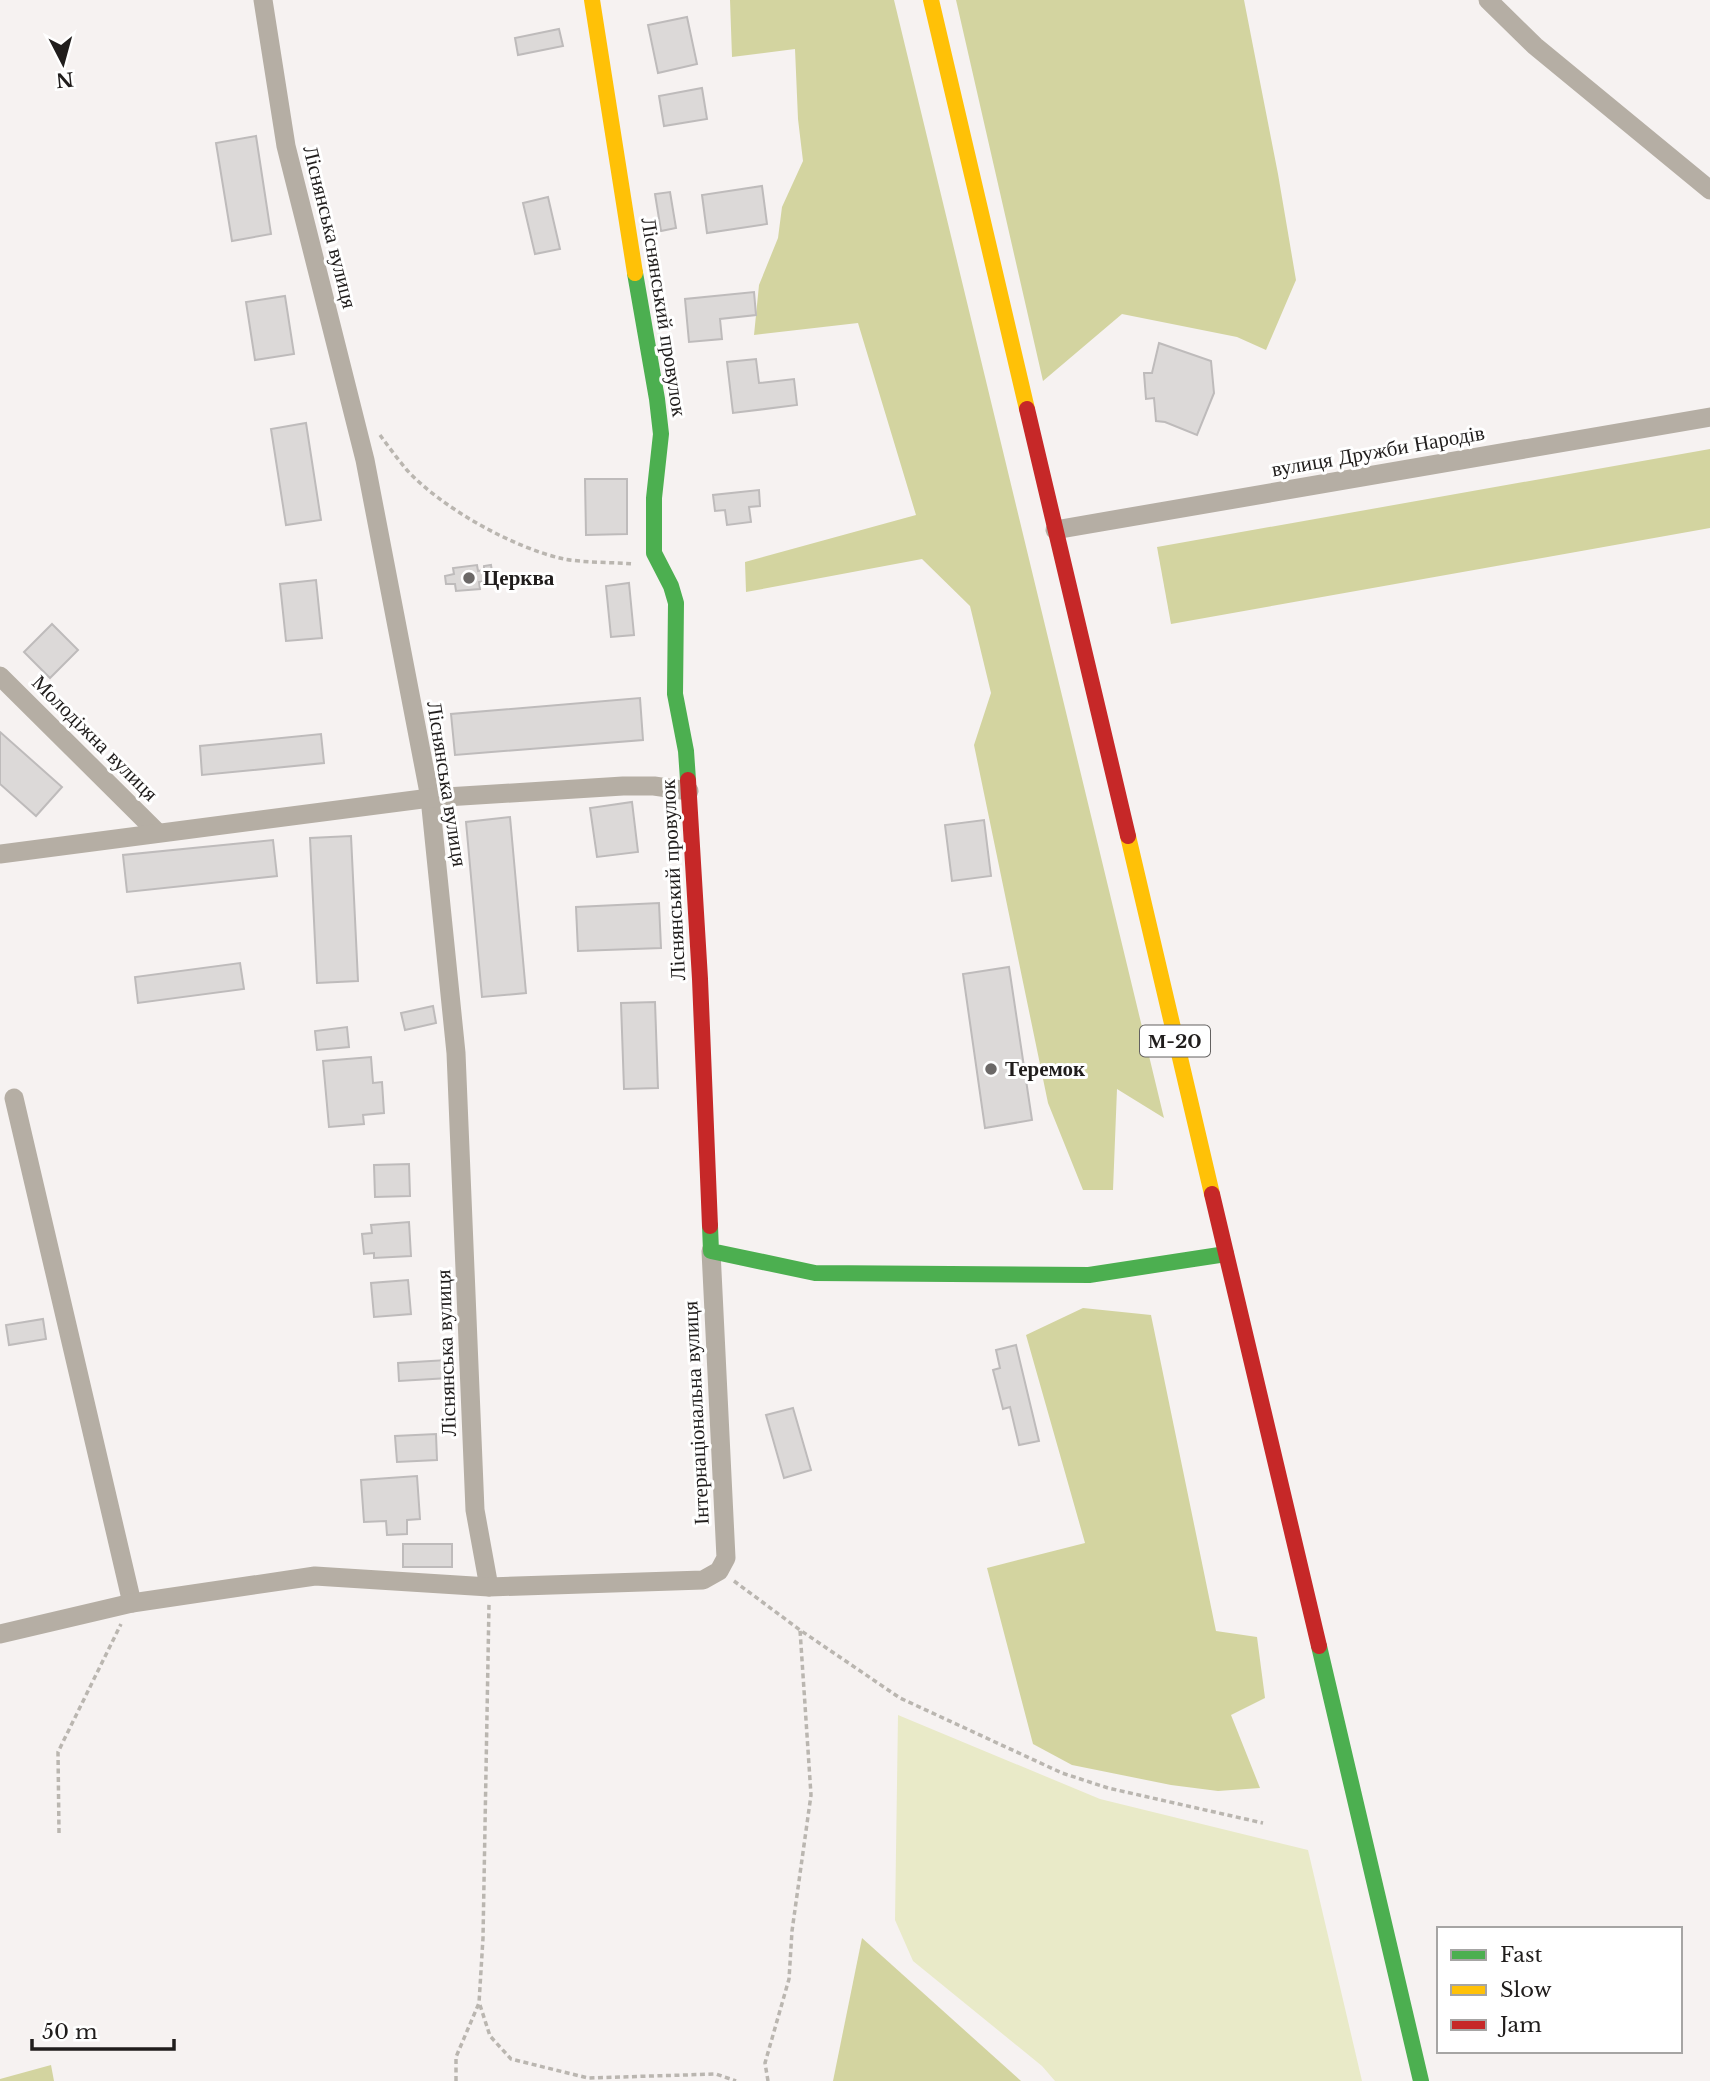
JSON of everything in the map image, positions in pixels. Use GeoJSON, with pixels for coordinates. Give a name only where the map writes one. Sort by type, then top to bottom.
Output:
{"type":"FeatureCollection","features":[{"type":"Feature","properties":{"kind":"main road","name":"Ліснянський провулок"},"geometry":{"type":"LineString","coordinates":[[593,0],[661,434],[654,498],[654,553],[671,586],[676,603],[675,694],[686,751],[689,791],[701,992],[711,1251]]}},
{"type":"Feature","properties":{"kind":"main road","name":"М-20"},"geometry":{"type":"LineString","coordinates":[[931,0],[1421,2081]]}},
{"type":"Feature","properties":{"kind":"main road"},"geometry":{"type":"LineString","coordinates":[[711,1251],[815,1273],[1089,1275],[1226,1254]]}},
{"type":"Feature","properties":{"kind":"street","name":"Ліснянська вулиця"},"geometry":{"type":"LineString","coordinates":[[263,0],[286,146],[365,460],[430,798],[456,1053],[475,1510],[489,1587]]}},
{"type":"Feature","properties":{"kind":"street"},"geometry":{"type":"LineString","coordinates":[[1488,0],[1535,46],[1710,190]]}},
{"type":"Feature","properties":{"kind":"street","name":"вулиця Дружби Народів"},"geometry":{"type":"LineString","coordinates":[[1055,530],[1710,417]]}},
{"type":"Feature","properties":{"kind":"street","name":"Молодіжна вулиця"},"geometry":{"type":"LineString","coordinates":[[0,676],[157,832]]}},
{"type":"Feature","properties":{"kind":"street"},"geometry":{"type":"LineString","coordinates":[[0,854],[430,798],[623,786],[654,786],[689,791]]}},
{"type":"Feature","properties":{"kind":"street"},"geometry":{"type":"LineString","coordinates":[[14,1098],[132,1603]]}},
{"type":"Feature","properties":{"kind":"street","name":"Інтернаціональна вулиця"},"geometry":{"type":"LineString","coordinates":[[711,1251],[726,1558],[719,1571]]}},
{"type":"Feature","properties":{"kind":"street"},"geometry":{"type":"LineString","coordinates":[[0,1634],[132,1603],[315,1576],[489,1587],[703,1580],[719,1571]]}},
{"type":"Feature","properties":{"kind":"path"},"geometry":{"type":"LineString","coordinates":[[378,432],[407,470],[438,498],[488,528],[538,552],[566,559],[660,568]]}},
{"type":"Feature","properties":{"kind":"path"},"geometry":{"type":"LineString","coordinates":[[719,1571],[900,1698],[1062,1773],[1108,1788],[1263,1823]]}},
{"type":"Feature","properties":{"kind":"path"},"geometry":{"type":"LineString","coordinates":[[456,2081],[456,2057],[479,2003],[483,1938],[489,1587]]}},
{"type":"Feature","properties":{"kind":"path"},"geometry":{"type":"LineString","coordinates":[[59,1833],[58,1752],[132,1603]]}},
{"type":"Feature","properties":{"kind":"path"},"geometry":{"type":"LineString","coordinates":[[768,2081],[765,2063],[789,1979],[792,1931],[811,1795],[800,1630]]}},
{"type":"Feature","properties":{"kind":"path"},"geometry":{"type":"LineString","coordinates":[[479,2003],[490,2036],[511,2059],[588,2078],[716,2074],[736,2081]]}},
{"type":"Feature","properties":{"kind":"green space"},"geometry":{"type":"Polygon","coordinates":[[[730,0],[894,0],[1164,1118],[1117,1089],[1113,1190],[1083,1190],[1048,1103],[974,745],[991,693],[970,606],[922,559],[746,592],[745,562],[916,515],[858,323],[754,335],[759,285],[778,238],[782,207],[803,161],[795,49],[732,57],[730,0]]]}},
{"type":"Feature","properties":{"kind":"green space"},"geometry":{"type":"Polygon","coordinates":[[[956,0],[1244,0],[1296,280],[1266,350],[1237,337],[1122,314],[1043,381],[956,0]]]}},
{"type":"Feature","properties":{"kind":"green space"},"geometry":{"type":"Polygon","coordinates":[[[1710,449],[1710,528],[1171,624],[1157,547],[1710,449]]]}},
{"type":"Feature","properties":{"kind":"green space"},"geometry":{"type":"Polygon","coordinates":[[[1083,1308],[1151,1315],[1216,1631],[1257,1637],[1265,1698],[1231,1715],[1260,1788],[1218,1791],[1171,1785],[1072,1765],[1033,1744],[987,1568],[1085,1543],[1026,1335],[1083,1308]]]}},
{"type":"Feature","properties":{"kind":"green space"},"geometry":{"type":"Polygon","coordinates":[[[898,1715],[1100,1799],[1308,1850],[1362,2081],[1055,2081],[1042,2066],[913,1961],[895,1920],[898,1715]]]}},
{"type":"Feature","properties":{"kind":"green space"},"geometry":{"type":"Polygon","coordinates":[[[862,1938],[1021,2081],[833,2081],[862,1938]]]}},
{"type":"Feature","properties":{"kind":"green space"},"geometry":{"type":"Polygon","coordinates":[[[51,2065],[54,2081],[0,2081],[0,2079],[51,2065]]]}},
{"type":"Feature","properties":{"kind":"building"},"geometry":{"type":"Polygon","coordinates":[[[687,17],[697,64],[658,73],[648,25],[687,17]]]}},
{"type":"Feature","properties":{"kind":"building"},"geometry":{"type":"Polygon","coordinates":[[[559,29],[563,46],[518,55],[515,38],[559,29]]]}},
{"type":"Feature","properties":{"kind":"building"},"geometry":{"type":"Polygon","coordinates":[[[702,88],[707,119],[664,126],[659,96],[702,88]]]}},
{"type":"Feature","properties":{"kind":"building"},"geometry":{"type":"Polygon","coordinates":[[[256,136],[271,234],[232,241],[216,143],[256,136]]]}},
{"type":"Feature","properties":{"kind":"building"},"geometry":{"type":"Polygon","coordinates":[[[762,186],[767,224],[707,233],[702,195],[762,186]]]}},
{"type":"Feature","properties":{"kind":"building"},"geometry":{"type":"Polygon","coordinates":[[[670,192],[676,228],[661,231],[655,194],[670,192]]]}},
{"type":"Feature","properties":{"kind":"building"},"geometry":{"type":"Polygon","coordinates":[[[548,197],[560,249],[535,254],[523,203],[548,197]]]}},
{"type":"Feature","properties":{"kind":"building"},"geometry":{"type":"Polygon","coordinates":[[[754,292],[756,315],[720,319],[722,339],[689,342],[685,299],[754,292]]]}},
{"type":"Feature","properties":{"kind":"building"},"geometry":{"type":"Polygon","coordinates":[[[285,296],[294,354],[255,360],[246,302],[285,296]]]}},
{"type":"Feature","properties":{"kind":"building"},"geometry":{"type":"Polygon","coordinates":[[[1159,343],[1211,361],[1214,393],[1197,435],[1156,421],[1154,398],[1146,399],[1144,373],[1152,373],[1159,343]]]}},
{"type":"Feature","properties":{"kind":"building"},"geometry":{"type":"Polygon","coordinates":[[[756,359],[759,383],[794,379],[797,405],[733,413],[727,362],[756,359]]]}},
{"type":"Feature","properties":{"kind":"building"},"geometry":{"type":"Polygon","coordinates":[[[306,423],[321,520],[286,525],[271,429],[306,423]]]}},
{"type":"Feature","properties":{"kind":"building"},"geometry":{"type":"Polygon","coordinates":[[[585,479],[627,479],[627,534],[586,535],[585,479]]]}},
{"type":"Feature","properties":{"kind":"building"},"geometry":{"type":"Polygon","coordinates":[[[759,490],[760,506],[749,507],[751,522],[727,525],[725,510],[715,511],[713,495],[759,490]]]}},
{"type":"Feature","properties":{"kind":"building","name":"Церква"},"geometry":{"type":"Polygon","coordinates":[[[477,565],[478,571],[491,565],[494,585],[486,586],[485,581],[479,582],[480,589],[456,591],[455,584],[446,584],[445,576],[454,574],[453,568],[477,565]]]}},
{"type":"Feature","properties":{"kind":"building"},"geometry":{"type":"Polygon","coordinates":[[[316,580],[322,638],[286,641],[280,584],[316,580]]]}},
{"type":"Feature","properties":{"kind":"building"},"geometry":{"type":"Polygon","coordinates":[[[629,583],[634,635],[611,637],[606,586],[629,583]]]}},
{"type":"Feature","properties":{"kind":"building"},"geometry":{"type":"Polygon","coordinates":[[[52,624],[78,650],[50,678],[24,652],[52,624]]]}},
{"type":"Feature","properties":{"kind":"building"},"geometry":{"type":"Polygon","coordinates":[[[640,698],[643,740],[455,755],[451,714],[640,698]]]}},
{"type":"Feature","properties":{"kind":"building"},"geometry":{"type":"Polygon","coordinates":[[[0,732],[62,787],[36,816],[0,784],[0,732]]]}},
{"type":"Feature","properties":{"kind":"building"},"geometry":{"type":"Polygon","coordinates":[[[321,734],[324,763],[202,775],[200,746],[321,734]]]}},
{"type":"Feature","properties":{"kind":"building"},"geometry":{"type":"Polygon","coordinates":[[[632,802],[638,852],[597,857],[590,808],[632,802]]]}},
{"type":"Feature","properties":{"kind":"building"},"geometry":{"type":"Polygon","coordinates":[[[510,817],[526,993],[482,997],[466,822],[510,817]]]}},
{"type":"Feature","properties":{"kind":"building"},"geometry":{"type":"Polygon","coordinates":[[[984,820],[991,876],[952,881],[945,825],[984,820]]]}},
{"type":"Feature","properties":{"kind":"building"},"geometry":{"type":"Polygon","coordinates":[[[351,836],[358,981],[317,983],[310,838],[351,836]]]}},
{"type":"Feature","properties":{"kind":"building"},"geometry":{"type":"Polygon","coordinates":[[[273,840],[277,876],[127,892],[123,855],[273,840]]]}},
{"type":"Feature","properties":{"kind":"building"},"geometry":{"type":"Polygon","coordinates":[[[659,903],[661,948],[578,951],[576,907],[659,903]]]}},
{"type":"Feature","properties":{"kind":"building"},"geometry":{"type":"Polygon","coordinates":[[[240,963],[244,989],[138,1003],[135,977],[240,963]]]}},
{"type":"Feature","properties":{"kind":"building"},"geometry":{"type":"Polygon","coordinates":[[[1009,967],[1032,1120],[985,1128],[963,974],[1009,967]]]}},
{"type":"Feature","properties":{"kind":"building"},"geometry":{"type":"Polygon","coordinates":[[[655,1002],[658,1088],[624,1089],[621,1003],[655,1002]]]}},
{"type":"Feature","properties":{"kind":"building"},"geometry":{"type":"Polygon","coordinates":[[[433,1006],[436,1023],[405,1030],[401,1013],[433,1006]]]}},
{"type":"Feature","properties":{"kind":"building"},"geometry":{"type":"Polygon","coordinates":[[[347,1027],[349,1047],[317,1050],[315,1031],[347,1027]]]}},
{"type":"Feature","properties":{"kind":"building"},"geometry":{"type":"Polygon","coordinates":[[[371,1057],[373,1083],[382,1082],[384,1113],[363,1115],[364,1124],[329,1127],[323,1061],[371,1057]]]}},
{"type":"Feature","properties":{"kind":"building"},"geometry":{"type":"Polygon","coordinates":[[[409,1164],[410,1196],[375,1197],[374,1165],[409,1164]]]}},
{"type":"Feature","properties":{"kind":"building"},"geometry":{"type":"Polygon","coordinates":[[[409,1222],[411,1256],[374,1258],[374,1253],[364,1254],[362,1234],[372,1233],[371,1225],[409,1222]]]}},
{"type":"Feature","properties":{"kind":"building"},"geometry":{"type":"Polygon","coordinates":[[[408,1280],[411,1314],[374,1317],[371,1283],[408,1280]]]}},
{"type":"Feature","properties":{"kind":"building"},"geometry":{"type":"Polygon","coordinates":[[[43,1319],[46,1339],[9,1345],[6,1325],[43,1319]]]}},
{"type":"Feature","properties":{"kind":"building"},"geometry":{"type":"Polygon","coordinates":[[[1016,1345],[1039,1441],[1019,1445],[1010,1407],[1003,1409],[993,1370],[1000,1368],[996,1350],[1016,1345]]]}},
{"type":"Feature","properties":{"kind":"building"},"geometry":{"type":"Polygon","coordinates":[[[447,1360],[449,1378],[399,1381],[398,1363],[447,1360]]]}},
{"type":"Feature","properties":{"kind":"building"},"geometry":{"type":"Polygon","coordinates":[[[793,1408],[811,1470],[784,1478],[766,1415],[793,1408]]]}},
{"type":"Feature","properties":{"kind":"building"},"geometry":{"type":"Polygon","coordinates":[[[436,1434],[437,1460],[397,1462],[395,1436],[436,1434]]]}},
{"type":"Feature","properties":{"kind":"building"},"geometry":{"type":"Polygon","coordinates":[[[417,1476],[420,1519],[407,1520],[407,1534],[387,1535],[386,1521],[364,1522],[361,1480],[417,1476]]]}},
{"type":"Feature","properties":{"kind":"building"},"geometry":{"type":"Polygon","coordinates":[[[403,1544],[452,1544],[452,1567],[403,1567],[403,1544]]]}},
{"type":"Feature","properties":{"kind":"traffic: fast"},"geometry":{"type":"LineString","coordinates":[[635,273],[661,434],[654,498],[654,553],[671,586],[676,603],[675,694],[686,751],[688,780]]}},
{"type":"Feature","properties":{"kind":"traffic: fast"},"geometry":{"type":"LineString","coordinates":[[710,1226],[711,1251],[815,1273],[1089,1275],[1226,1254]]}},
{"type":"Feature","properties":{"kind":"traffic: fast"},"geometry":{"type":"LineString","coordinates":[[1319,1646],[1421,2081]]}},
{"type":"Feature","properties":{"kind":"traffic: slow"},"geometry":{"type":"LineString","coordinates":[[592,0],[635,273]]}},
{"type":"Feature","properties":{"kind":"traffic: slow"},"geometry":{"type":"LineString","coordinates":[[931,0],[1027,409]]}},
{"type":"Feature","properties":{"kind":"traffic: slow"},"geometry":{"type":"LineString","coordinates":[[1128,836],[1212,1194]]}},
{"type":"Feature","properties":{"kind":"traffic: jam"},"geometry":{"type":"LineString","coordinates":[[1027,409],[1128,836]]}},
{"type":"Feature","properties":{"kind":"traffic: jam"},"geometry":{"type":"LineString","coordinates":[[688,780],[700,979],[710,1226]]}},
{"type":"Feature","properties":{"kind":"traffic: jam"},"geometry":{"type":"LineString","coordinates":[[1212,1194],[1319,1646]]}},
{"type":"Feature","properties":{"kind":"place","name":"Церква"},"geometry":{"type":"Point","coordinates":[469,578]}},
{"type":"Feature","properties":{"kind":"place","name":"Теремок"},"geometry":{"type":"Point","coordinates":[991,1069]}}]}
